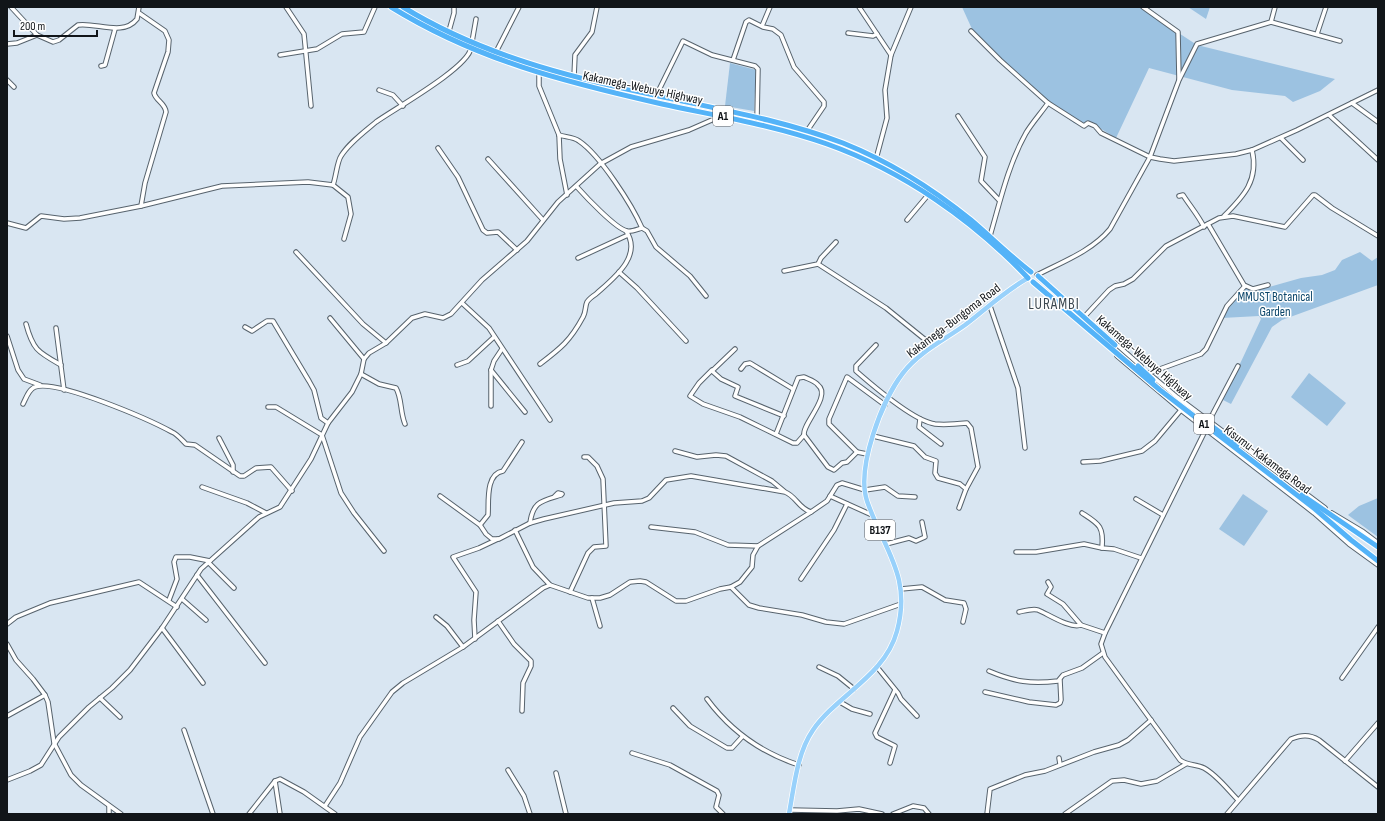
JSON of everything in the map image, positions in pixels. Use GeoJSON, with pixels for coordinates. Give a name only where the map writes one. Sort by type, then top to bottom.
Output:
{"type":"FeatureCollection","features":[{"type":"Feature","properties":{"kind":"highway","name":"Kakamega-Webuye Highway"},"geometry":{"type":"LineString","coordinates":[[391,7],[452,40],[496,52],[574,77],[656,96],[720,108],[807,131],[844,144],[876,159],[920,184],[970,219],[1031,272]]}},
{"type":"Feature","properties":{"kind":"highway","name":"Kakamega-Webuye Highway"},"geometry":{"type":"LineString","coordinates":[[403,7],[449,31],[471,45],[507,62],[576,84],[721,115],[827,144],[879,167],[928,195],[975,228],[1028,278]]}},
{"type":"Feature","properties":{"kind":"highway","name":"A1"},"geometry":{"type":"LineString","coordinates":[[1031,272],[1038,276]]}},
{"type":"Feature","properties":{"kind":"highway"},"geometry":{"type":"LineString","coordinates":[[1028,278],[1029,273],[1031,272]]}},
{"type":"Feature","properties":{"kind":"highway","name":"Kakamega-Webuye Highway"},"geometry":{"type":"LineString","coordinates":[[1038,276],[1061,299],[1186,407],[1329,514],[1378,547]]}},
{"type":"Feature","properties":{"kind":"highway"},"geometry":{"type":"LineString","coordinates":[[1033,282],[1038,276]]}},
{"type":"Feature","properties":{"kind":"highway","name":"Kisumu-Kakamega Road"},"geometry":{"type":"LineString","coordinates":[[1028,278],[1165,394],[1324,516],[1346,536],[1378,561]]}},
{"type":"Feature","properties":{"kind":"main road","name":"Kakamega-Bungoma Road"},"geometry":{"type":"LineString","coordinates":[[789,812],[804,746],[812,731],[877,667],[896,633],[901,604],[901,590],[896,566],[873,516],[865,490],[864,475],[873,436],[885,405],[903,373],[933,346],[1028,278]]}},
{"type":"Feature","properties":{"kind":"street"},"geometry":{"type":"LineString","coordinates":[[12,7],[37,35],[53,42],[59,40],[78,25],[115,29],[127,26],[135,21],[139,13],[139,7]]}},
{"type":"Feature","properties":{"kind":"street"},"geometry":{"type":"LineString","coordinates":[[286,7],[304,32],[311,106]]}},
{"type":"Feature","properties":{"kind":"street"},"geometry":{"type":"LineString","coordinates":[[280,55],[317,49],[342,34],[364,32],[374,7]]}},
{"type":"Feature","properties":{"kind":"street"},"geometry":{"type":"LineString","coordinates":[[449,31],[454,13],[454,7]]}},
{"type":"Feature","properties":{"kind":"street"},"geometry":{"type":"LineString","coordinates":[[496,52],[519,7]]}},
{"type":"Feature","properties":{"kind":"street"},"geometry":{"type":"LineString","coordinates":[[574,77],[575,55],[592,32],[597,7]]}},
{"type":"Feature","properties":{"kind":"street"},"geometry":{"type":"LineString","coordinates":[[762,26],[770,7]]}},
{"type":"Feature","properties":{"kind":"street"},"geometry":{"type":"LineString","coordinates":[[859,7],[891,55]]}},
{"type":"Feature","properties":{"kind":"street"},"geometry":{"type":"LineString","coordinates":[[876,159],[887,118],[885,90],[891,55],[911,7]]}},
{"type":"Feature","properties":{"kind":"street"},"geometry":{"type":"LineString","coordinates":[[1143,7],[1178,32],[1179,80]]}},
{"type":"Feature","properties":{"kind":"street"},"geometry":{"type":"LineString","coordinates":[[1271,22],[1275,7]]}},
{"type":"Feature","properties":{"kind":"street"},"geometry":{"type":"LineString","coordinates":[[1317,34],[1326,7]]}},
{"type":"Feature","properties":{"kind":"street"},"geometry":{"type":"LineString","coordinates":[[139,13],[165,31],[170,43],[154,93],[156,97],[164,104],[166,112],[145,183],[141,206]]}},
{"type":"Feature","properties":{"kind":"street"},"geometry":{"type":"LineString","coordinates":[[333,185],[340,158],[346,150],[376,123],[442,78],[468,54],[476,19]]}},
{"type":"Feature","properties":{"kind":"street"},"geometry":{"type":"LineString","coordinates":[[733,60],[746,22],[749,20],[773,29],[783,37],[794,67],[824,102],[824,106],[807,131]]}},
{"type":"Feature","properties":{"kind":"street"},"geometry":{"type":"LineString","coordinates":[[1038,276],[1076,255],[1104,237],[1117,218],[1150,157],[1179,80],[1197,44],[1271,22],[1340,41]]}},
{"type":"Feature","properties":{"kind":"street"},"geometry":{"type":"LineString","coordinates":[[101,66],[106,65],[115,29]]}},
{"type":"Feature","properties":{"kind":"street"},"geometry":{"type":"LineString","coordinates":[[971,31],[1000,60],[1048,103],[1074,121],[1084,126],[1088,123],[1094,126],[1101,133],[1150,157],[1174,161],[1252,150],[1281,138],[1378,90]]}},
{"type":"Feature","properties":{"kind":"street"},"geometry":{"type":"LineString","coordinates":[[848,33],[873,36],[877,34]]}},
{"type":"Feature","properties":{"kind":"street"},"geometry":{"type":"LineString","coordinates":[[7,44],[17,43],[37,35]]}},
{"type":"Feature","properties":{"kind":"street"},"geometry":{"type":"LineString","coordinates":[[656,96],[683,40],[712,55],[755,66],[759,71],[757,118]]}},
{"type":"Feature","properties":{"kind":"street"},"geometry":{"type":"LineString","coordinates":[[539,72],[539,86],[559,135],[560,159],[567,195]]}},
{"type":"Feature","properties":{"kind":"street"},"geometry":{"type":"LineString","coordinates":[[7,80],[14,86]]}},
{"type":"Feature","properties":{"kind":"street"},"geometry":{"type":"LineString","coordinates":[[379,90],[394,95],[403,106]]}},
{"type":"Feature","properties":{"kind":"street"},"geometry":{"type":"LineString","coordinates":[[990,236],[999,200],[1026,134],[1048,103]]}},
{"type":"Feature","properties":{"kind":"street"},"geometry":{"type":"LineString","coordinates":[[1352,103],[1378,122]]}},
{"type":"Feature","properties":{"kind":"street"},"geometry":{"type":"LineString","coordinates":[[7,780],[30,772],[41,765],[54,744],[79,716],[130,670],[182,600],[197,575],[256,520],[266,513],[280,507],[292,491],[311,459],[328,423],[352,392],[361,374],[364,359],[369,353],[386,343],[412,318],[425,314],[446,317],[462,303],[482,280],[517,250],[567,195],[600,164],[631,147],[689,130],[718,118],[721,115]]}},
{"type":"Feature","properties":{"kind":"street"},"geometry":{"type":"LineString","coordinates":[[1329,115],[1378,160]]}},
{"type":"Feature","properties":{"kind":"street"},"geometry":{"type":"LineString","coordinates":[[958,116],[985,157],[981,181],[999,200]]}},
{"type":"Feature","properties":{"kind":"street"},"geometry":{"type":"LineString","coordinates":[[559,135],[579,140],[616,183],[642,228],[647,231],[656,247],[690,276],[706,296]]}},
{"type":"Feature","properties":{"kind":"street"},"geometry":{"type":"LineString","coordinates":[[1281,138],[1304,160]]}},
{"type":"Feature","properties":{"kind":"street"},"geometry":{"type":"LineString","coordinates":[[438,148],[458,177],[483,230],[487,233],[498,232],[517,250]]}},
{"type":"Feature","properties":{"kind":"street"},"geometry":{"type":"LineString","coordinates":[[1085,316],[1115,286],[1124,284],[1133,279],[1166,246],[1224,216],[1244,193],[1252,180],[1255,164],[1252,150]]}},
{"type":"Feature","properties":{"kind":"street"},"geometry":{"type":"LineString","coordinates":[[488,159],[543,220]]}},
{"type":"Feature","properties":{"kind":"street"},"geometry":{"type":"LineString","coordinates":[[7,223],[26,228],[41,216],[64,219],[80,218],[141,206],[222,186],[308,182],[333,185],[344,193],[350,200],[351,214],[344,239]]}},
{"type":"Feature","properties":{"kind":"street"},"geometry":{"type":"LineString","coordinates":[[540,364],[567,342],[584,315],[588,301],[619,272],[632,250],[632,241],[627,233],[592,204],[577,187]]}},
{"type":"Feature","properties":{"kind":"street"},"geometry":{"type":"LineString","coordinates":[[907,220],[928,195]]}},
{"type":"Feature","properties":{"kind":"street"},"geometry":{"type":"LineString","coordinates":[[1179,196],[1182,195],[1192,211],[1196,212],[1206,225],[1245,286],[1253,289],[1268,285]]}},
{"type":"Feature","properties":{"kind":"street"},"geometry":{"type":"LineString","coordinates":[[1224,216],[1245,218],[1285,227],[1316,195],[1332,208],[1378,236]]}},
{"type":"Feature","properties":{"kind":"street"},"geometry":{"type":"LineString","coordinates":[[578,258],[627,233],[642,228]]}},
{"type":"Feature","properties":{"kind":"street"},"geometry":{"type":"LineString","coordinates":[[818,264],[821,258],[836,242]]}},
{"type":"Feature","properties":{"kind":"street"},"geometry":{"type":"LineString","coordinates":[[296,252],[363,324],[386,343]]}},
{"type":"Feature","properties":{"kind":"street"},"geometry":{"type":"LineString","coordinates":[[784,271],[818,264],[886,308],[933,346]]}},
{"type":"Feature","properties":{"kind":"street"},"geometry":{"type":"LineString","coordinates":[[619,272],[637,288],[686,341]]}},
{"type":"Feature","properties":{"kind":"street"},"geometry":{"type":"LineString","coordinates":[[1149,373],[1201,354],[1206,349],[1218,327],[1227,306],[1245,286]]}},
{"type":"Feature","properties":{"kind":"street"},"geometry":{"type":"LineString","coordinates":[[1061,299],[1085,316],[1177,397],[1329,511],[1378,543]]}},
{"type":"Feature","properties":{"kind":"street"},"geometry":{"type":"LineString","coordinates":[[462,303],[488,328],[550,420]]}},
{"type":"Feature","properties":{"kind":"street"},"geometry":{"type":"LineString","coordinates":[[990,306],[1018,388],[1025,448]]}},
{"type":"Feature","properties":{"kind":"street"},"geometry":{"type":"LineString","coordinates":[[330,318],[364,359]]}},
{"type":"Feature","properties":{"kind":"street"},"geometry":{"type":"LineString","coordinates":[[245,327],[252,331],[267,321],[273,321],[314,390],[321,418],[328,423]]}},
{"type":"Feature","properties":{"kind":"street"},"geometry":{"type":"LineString","coordinates":[[1081,322],[1122,361],[1180,410],[1314,513],[1347,542],[1378,565]]}},
{"type":"Feature","properties":{"kind":"street"},"geometry":{"type":"LineString","coordinates":[[26,324],[32,344],[35,348],[44,356],[61,365]]}},
{"type":"Feature","properties":{"kind":"street"},"geometry":{"type":"LineString","coordinates":[[56,328],[64,390]]}},
{"type":"Feature","properties":{"kind":"street"},"geometry":{"type":"LineString","coordinates":[[7,336],[18,370],[24,379],[42,386],[64,390],[118,408],[173,432],[186,444],[195,445],[233,472],[244,476],[256,468],[269,466],[292,491]]}},
{"type":"Feature","properties":{"kind":"street"},"geometry":{"type":"LineString","coordinates":[[457,365],[468,361],[494,337]]}},
{"type":"Feature","properties":{"kind":"street"},"geometry":{"type":"LineString","coordinates":[[876,345],[860,360],[856,366],[856,370],[889,398],[920,418],[936,424],[967,423],[971,428],[978,467],[966,489],[959,508]]}},
{"type":"Feature","properties":{"kind":"street"},"geometry":{"type":"LineString","coordinates":[[491,406],[492,370],[494,361],[502,348]]}},
{"type":"Feature","properties":{"kind":"street"},"geometry":{"type":"LineString","coordinates":[[735,349],[699,383],[690,396],[703,404],[740,417],[796,444],[804,435],[807,424],[819,407],[820,387],[801,377],[798,378],[776,434]]}},
{"type":"Feature","properties":{"kind":"street"},"geometry":{"type":"LineString","coordinates":[[741,369],[745,364],[750,363],[794,389]]}},
{"type":"Feature","properties":{"kind":"street"},"geometry":{"type":"LineString","coordinates":[[1210,421],[1238,366]]}},
{"type":"Feature","properties":{"kind":"street"},"geometry":{"type":"LineString","coordinates":[[492,370],[524,412]]}},
{"type":"Feature","properties":{"kind":"street"},"geometry":{"type":"LineString","coordinates":[[712,370],[721,379],[738,387],[736,396],[784,416]]}},
{"type":"Feature","properties":{"kind":"street"},"geometry":{"type":"LineString","coordinates":[[361,374],[379,384],[396,388],[401,403],[402,417],[405,424]]}},
{"type":"Feature","properties":{"kind":"street"},"geometry":{"type":"LineString","coordinates":[[868,454],[857,452],[828,422],[846,378],[849,377],[862,389],[885,405]]}},
{"type":"Feature","properties":{"kind":"street"},"geometry":{"type":"LineString","coordinates":[[22,404],[33,388],[42,386]]}},
{"type":"Feature","properties":{"kind":"street"},"geometry":{"type":"LineString","coordinates":[[268,407],[276,407],[322,435],[341,493],[354,514],[384,551]]}},
{"type":"Feature","properties":{"kind":"street"},"geometry":{"type":"LineString","coordinates":[[1083,462],[1100,461],[1142,451],[1155,441],[1180,410]]}},
{"type":"Feature","properties":{"kind":"street"},"geometry":{"type":"LineString","coordinates":[[920,418],[919,426],[941,444]]}},
{"type":"Feature","properties":{"kind":"street"},"geometry":{"type":"LineString","coordinates":[[1206,429],[1141,558],[1101,644],[1103,653],[1180,760],[1186,764],[1202,767],[1209,771],[1238,800]]}},
{"type":"Feature","properties":{"kind":"street"},"geometry":{"type":"LineString","coordinates":[[804,435],[828,467],[834,470],[842,463],[847,462],[857,452]]}},
{"type":"Feature","properties":{"kind":"street"},"geometry":{"type":"LineString","coordinates":[[873,436],[914,446],[925,457],[936,461],[935,473],[938,478],[960,484],[966,489]]}},
{"type":"Feature","properties":{"kind":"street"},"geometry":{"type":"LineString","coordinates":[[220,438],[233,466],[233,472]]}},
{"type":"Feature","properties":{"kind":"street"},"geometry":{"type":"LineString","coordinates":[[480,525],[488,515],[489,489],[492,480],[498,472],[503,471],[522,442]]}},
{"type":"Feature","properties":{"kind":"street"},"geometry":{"type":"LineString","coordinates":[[675,451],[698,457],[716,455],[726,456],[772,481],[785,492]]}},
{"type":"Feature","properties":{"kind":"street"},"geometry":{"type":"LineString","coordinates":[[570,592],[588,553],[594,547],[606,546],[603,506],[605,500],[603,478],[597,466],[588,457],[584,457]]}},
{"type":"Feature","properties":{"kind":"street"},"geometry":{"type":"LineString","coordinates":[[476,639],[476,592],[453,557],[480,548],[530,523],[603,506],[642,501],[648,498],[666,480],[691,476],[785,492],[790,494],[801,507],[811,512]]}},
{"type":"Feature","properties":{"kind":"street"},"geometry":{"type":"LineString","coordinates":[[515,530],[533,567],[550,585],[592,598],[610,595],[634,581],[646,582],[668,597],[681,602],[731,587],[740,582],[752,567],[753,555],[758,546],[811,512],[830,496],[837,485],[842,483],[865,490],[885,487],[898,496],[915,497]]}},
{"type":"Feature","properties":{"kind":"street"},"geometry":{"type":"LineString","coordinates":[[202,487],[247,503],[266,513]]}},
{"type":"Feature","properties":{"kind":"street"},"geometry":{"type":"LineString","coordinates":[[440,496],[480,525],[492,539],[499,538]]}},
{"type":"Feature","properties":{"kind":"street"},"geometry":{"type":"LineString","coordinates":[[830,496],[873,516]]}},
{"type":"Feature","properties":{"kind":"street"},"geometry":{"type":"LineString","coordinates":[[530,523],[534,507],[554,497]]}},
{"type":"Feature","properties":{"kind":"street"},"geometry":{"type":"LineString","coordinates":[[1136,499],[1163,515]]}},
{"type":"Feature","properties":{"kind":"street"},"geometry":{"type":"LineString","coordinates":[[801,579],[834,530],[847,504]]}},
{"type":"Feature","properties":{"kind":"street"},"geometry":{"type":"LineString","coordinates":[[1082,513],[1101,527],[1103,535],[1102,548]]}},
{"type":"Feature","properties":{"kind":"street"},"geometry":{"type":"LineString","coordinates":[[886,544],[909,538],[916,541],[925,537],[922,522]]}},
{"type":"Feature","properties":{"kind":"street"},"geometry":{"type":"LineString","coordinates":[[1354,526],[1356,531]]}},
{"type":"Feature","properties":{"kind":"street"},"geometry":{"type":"LineString","coordinates":[[651,527],[695,532],[728,545],[758,546]]}},
{"type":"Feature","properties":{"kind":"street"},"geometry":{"type":"LineString","coordinates":[[1346,536],[1347,542]]}},
{"type":"Feature","properties":{"kind":"street"},"geometry":{"type":"LineString","coordinates":[[1016,552],[1036,552],[1084,544],[1114,549],[1141,558]]}},
{"type":"Feature","properties":{"kind":"street"},"geometry":{"type":"LineString","coordinates":[[169,600],[177,579],[174,560],[176,557],[210,562],[234,588]]}},
{"type":"Feature","properties":{"kind":"street"},"geometry":{"type":"LineString","coordinates":[[197,575],[265,663]]}},
{"type":"Feature","properties":{"kind":"street"},"geometry":{"type":"LineString","coordinates":[[7,624],[16,617],[50,603],[139,582],[169,600],[177,607]]}},
{"type":"Feature","properties":{"kind":"street"},"geometry":{"type":"LineString","coordinates":[[1048,582],[1051,587],[1047,594],[1063,604],[1081,625]]}},
{"type":"Feature","properties":{"kind":"street"},"geometry":{"type":"LineString","coordinates":[[325,806],[340,783],[360,737],[392,692],[403,683],[476,639],[543,588],[550,585]]}},
{"type":"Feature","properties":{"kind":"street"},"geometry":{"type":"LineString","coordinates":[[731,587],[749,605],[802,615],[835,624],[844,624],[901,604]]}},
{"type":"Feature","properties":{"kind":"street"},"geometry":{"type":"LineString","coordinates":[[901,590],[922,587],[945,600],[964,603],[966,609],[963,622]]}},
{"type":"Feature","properties":{"kind":"street"},"geometry":{"type":"LineString","coordinates":[[592,598],[600,626]]}},
{"type":"Feature","properties":{"kind":"street"},"geometry":{"type":"LineString","coordinates":[[182,600],[206,620]]}},
{"type":"Feature","properties":{"kind":"street"},"geometry":{"type":"LineString","coordinates":[[1019,612],[1036,609],[1060,620],[1105,633]]}},
{"type":"Feature","properties":{"kind":"street"},"geometry":{"type":"LineString","coordinates":[[436,617],[446,626],[463,647]]}},
{"type":"Feature","properties":{"kind":"street"},"geometry":{"type":"LineString","coordinates":[[498,622],[514,644],[531,661],[531,666],[524,683],[522,710]]}},
{"type":"Feature","properties":{"kind":"street"},"geometry":{"type":"LineString","coordinates":[[1342,678],[1378,627]]}},
{"type":"Feature","properties":{"kind":"street"},"geometry":{"type":"LineString","coordinates":[[162,628],[203,684]]}},
{"type":"Feature","properties":{"kind":"street"},"geometry":{"type":"LineString","coordinates":[[7,644],[16,660],[45,695],[48,702],[54,744],[71,775],[81,785],[121,814]]}},
{"type":"Feature","properties":{"kind":"street"},"geometry":{"type":"LineString","coordinates":[[985,692],[1029,702],[1056,705],[1060,703],[1060,680],[1064,675],[1077,671],[1103,653]]}},
{"type":"Feature","properties":{"kind":"street"},"geometry":{"type":"LineString","coordinates":[[820,667],[838,676],[854,689]]}},
{"type":"Feature","properties":{"kind":"street"},"geometry":{"type":"LineString","coordinates":[[877,667],[917,716]]}},
{"type":"Feature","properties":{"kind":"street"},"geometry":{"type":"LineString","coordinates":[[989,671],[1016,681],[1029,683],[1060,680]]}},
{"type":"Feature","properties":{"kind":"street"},"geometry":{"type":"LineString","coordinates":[[890,763],[895,746],[877,737],[875,733],[895,690]]}},
{"type":"Feature","properties":{"kind":"street"},"geometry":{"type":"LineString","coordinates":[[7,716],[45,695]]}},
{"type":"Feature","properties":{"kind":"street"},"geometry":{"type":"LineString","coordinates":[[100,698],[120,717]]}},
{"type":"Feature","properties":{"kind":"street"},"geometry":{"type":"LineString","coordinates":[[707,699],[722,718],[742,737],[776,756],[799,765]]}},
{"type":"Feature","properties":{"kind":"street"},"geometry":{"type":"LineString","coordinates":[[840,702],[852,709],[870,714]]}},
{"type":"Feature","properties":{"kind":"street"},"geometry":{"type":"LineString","coordinates":[[673,708],[690,726],[727,748],[732,748],[742,737]]}},
{"type":"Feature","properties":{"kind":"street"},"geometry":{"type":"LineString","coordinates":[[987,814],[990,789],[1025,775],[1045,771],[1060,764],[1119,745],[1128,740],[1151,720]]}},
{"type":"Feature","properties":{"kind":"street"},"geometry":{"type":"LineString","coordinates":[[1345,761],[1378,723]]}},
{"type":"Feature","properties":{"kind":"street"},"geometry":{"type":"LineString","coordinates":[[184,730],[213,814]]}},
{"type":"Feature","properties":{"kind":"street"},"geometry":{"type":"LineString","coordinates":[[1227,814],[1291,739],[1297,737],[1313,737],[1378,787]]}},
{"type":"Feature","properties":{"kind":"street"},"geometry":{"type":"LineString","coordinates":[[632,753],[665,763],[717,791],[719,795],[716,807],[723,814]]}},
{"type":"Feature","properties":{"kind":"street"},"geometry":{"type":"LineString","coordinates":[[1059,758],[1060,764]]}},
{"type":"Feature","properties":{"kind":"street"},"geometry":{"type":"LineString","coordinates":[[1065,814],[1112,781],[1124,780],[1142,784],[1157,781],[1186,764]]}},
{"type":"Feature","properties":{"kind":"street"},"geometry":{"type":"LineString","coordinates":[[508,770],[524,796],[530,814]]}},
{"type":"Feature","properties":{"kind":"street"},"geometry":{"type":"LineString","coordinates":[[556,773],[566,814]]}},
{"type":"Feature","properties":{"kind":"street"},"geometry":{"type":"LineString","coordinates":[[248,814],[275,781],[283,780],[325,806],[335,814]]}},
{"type":"Feature","properties":{"kind":"street"},"geometry":{"type":"LineString","coordinates":[[275,781],[280,814]]}},
{"type":"Feature","properties":{"kind":"street"},"geometry":{"type":"LineString","coordinates":[[109,806],[109,814]]}},
{"type":"Feature","properties":{"kind":"street"},"geometry":{"type":"LineString","coordinates":[[892,814],[913,806],[924,808],[929,814]]}},
{"type":"Feature","properties":{"kind":"street"},"geometry":{"type":"LineString","coordinates":[[789,812],[866,810],[882,814]]}},
{"type":"Feature","properties":{"kind":"green space"},"geometry":{"type":"Polygon","coordinates":[[[962,7],[1139,7],[1197,45],[1335,79],[1320,91],[1293,102],[1285,96],[1232,90],[1149,68],[1116,138],[1088,121],[1085,127],[1074,123],[1047,103],[981,41],[972,29],[962,7]]]}},
{"type":"Feature","properties":{"kind":"green space"},"geometry":{"type":"Polygon","coordinates":[[[1188,7],[1210,7],[1206,19],[1188,7]]]}},
{"type":"Feature","properties":{"kind":"green space"},"geometry":{"type":"Polygon","coordinates":[[[730,63],[756,70],[754,111],[725,106],[730,63]]]}},
{"type":"Feature","properties":{"kind":"green space","name":"MMUST Botanical Garden"},"geometry":{"type":"Polygon","coordinates":[[[1360,252],[1372,261],[1378,257],[1378,285],[1282,320],[1272,327],[1231,404],[1223,400],[1261,319],[1259,316],[1222,318],[1230,304],[1245,287],[1249,290],[1258,290],[1301,278],[1322,275],[1335,270],[1342,260],[1360,252]]]}},
{"type":"Feature","properties":{"kind":"green space"},"geometry":{"type":"Polygon","coordinates":[[[1309,373],[1346,403],[1327,426],[1291,397],[1309,373]]]}},
{"type":"Feature","properties":{"kind":"green space"},"geometry":{"type":"Polygon","coordinates":[[[1243,494],[1268,511],[1244,546],[1219,529],[1243,494]]]}},
{"type":"Feature","properties":{"kind":"green space"},"geometry":{"type":"Polygon","coordinates":[[[1378,498],[1378,537],[1348,515],[1359,506],[1378,498]]]}},
{"type":"Feature","properties":{"kind":"district","name":"LURAMBI"},"geometry":{"type":"Point","coordinates":[1054,304]}}]}
